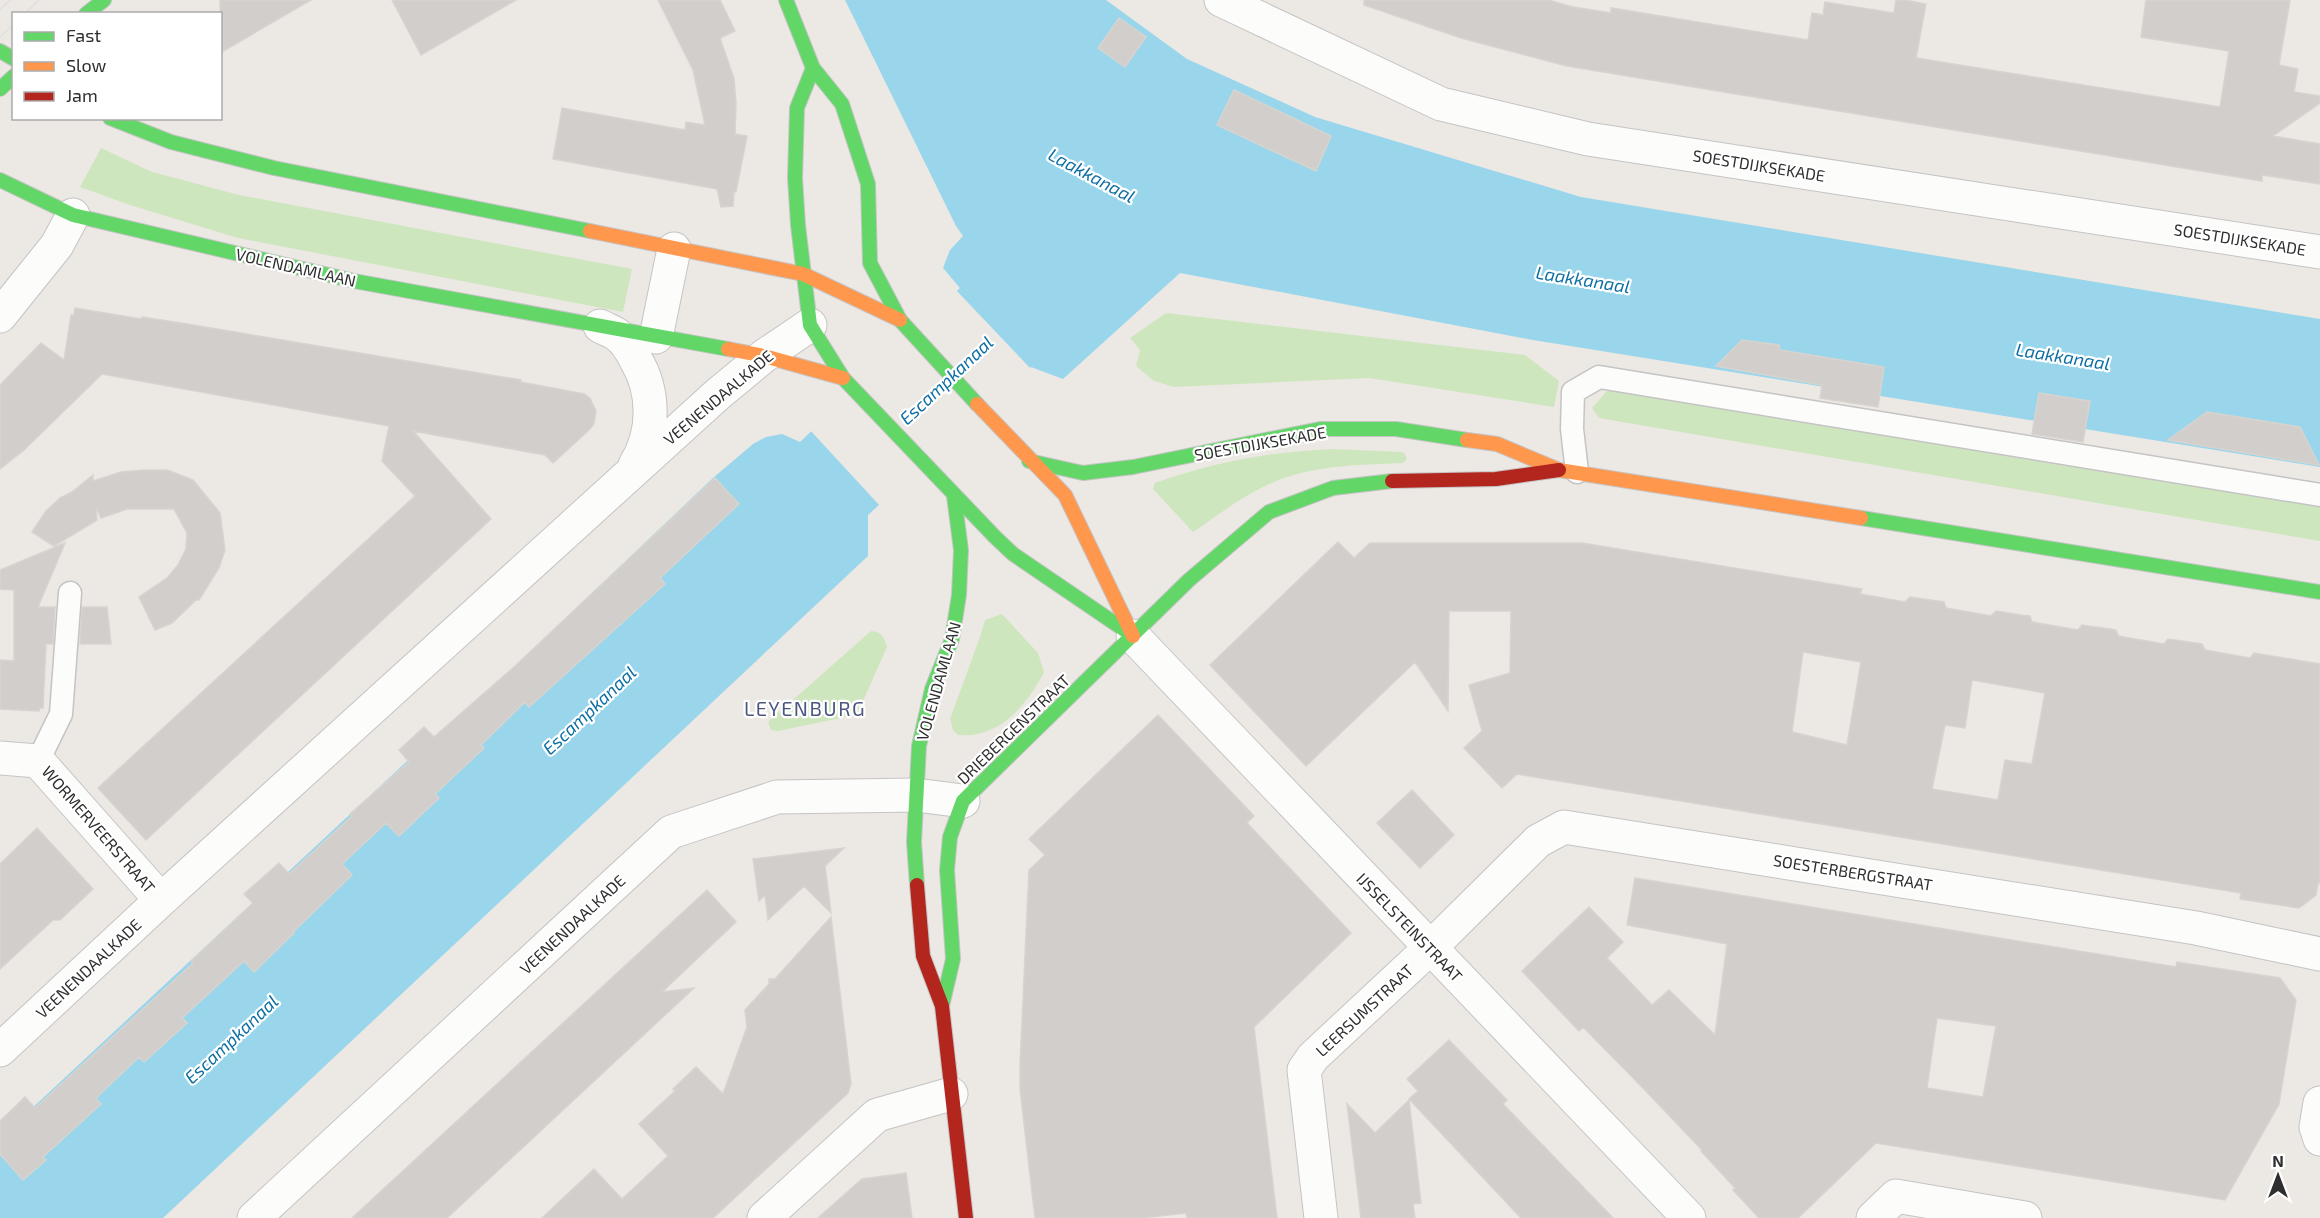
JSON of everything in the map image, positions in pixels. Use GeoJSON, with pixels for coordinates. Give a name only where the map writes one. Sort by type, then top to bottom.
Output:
{"type":"FeatureCollection","features":[{"type":"Feature","properties":{"kind":"street"},"geometry":{"type":"LineString","coordinates":[[89,12],[104,0]]}},
{"type":"Feature","properties":{"kind":"street"},"geometry":{"type":"LineString","coordinates":[[786,0],[813,68],[842,104],[868,184],[870,263],[904,324],[1029,461],[1065,495],[1133,636]]}},
{"type":"Feature","properties":{"kind":"street","name":"SOESTDIJKSEKADE"},"geometry":{"type":"LineString","coordinates":[[1221,0],[1441,104],[1588,139],[2320,252]]}},
{"type":"Feature","properties":{"kind":"street"},"geometry":{"type":"LineString","coordinates":[[813,68],[796,108],[795,178],[810,325],[846,382],[1013,555],[1133,636]]}},
{"type":"Feature","properties":{"kind":"street"},"geometry":{"type":"LineString","coordinates":[[0,89],[12,78]]}},
{"type":"Feature","properties":{"kind":"street"},"geometry":{"type":"LineString","coordinates":[[115,120],[171,142],[274,168],[803,274],[904,324]]}},
{"type":"Feature","properties":{"kind":"street","name":"VOLENDAMLAAN"},"geometry":{"type":"LineString","coordinates":[[0,180],[73,215],[354,281],[765,356],[846,382]]}},
{"type":"Feature","properties":{"kind":"street"},"geometry":{"type":"LineString","coordinates":[[0,316],[57,245],[73,215]]}},
{"type":"Feature","properties":{"kind":"street"},"geometry":{"type":"LineString","coordinates":[[656,337],[674,249]]}},
{"type":"Feature","properties":{"kind":"street","name":"VEENENDAALKADE"},"geometry":{"type":"LineString","coordinates":[[0,1050],[161,900],[718,393],[765,356],[810,325]]}},
{"type":"Feature","properties":{"kind":"street","name":"VOLENDAMLAAN"},"geometry":{"type":"LineString","coordinates":[[600,326],[617,335],[629,348],[647,378]]}},
{"type":"Feature","properties":{"kind":"street","name":"VEENENDAALKADE"},"geometry":{"type":"LineString","coordinates":[[629,474],[642,453],[649,431],[650,399],[647,378]]}},
{"type":"Feature","properties":{"kind":"street","name":"SOESTDIJKSEKADE"},"geometry":{"type":"LineString","coordinates":[[1029,461],[1083,473],[1133,466],[1320,429],[1396,429],[1497,444],[1568,471],[2320,592]]}},
{"type":"Feature","properties":{"kind":"street","name":"SOESTDIJKSEKADE"},"geometry":{"type":"LineString","coordinates":[[1133,636],[1189,580],[1269,512],[1333,488],[1402,480],[1496,479],[1568,471]]}},
{"type":"Feature","properties":{"kind":"street","name":"VOLENDAMLAAN"},"geometry":{"type":"LineString","coordinates":[[916,795],[919,746],[932,689],[952,639],[959,595],[961,549],[954,496]]}},
{"type":"Feature","properties":{"kind":"street","name":"DRIEBERGENSTRAAT"},"geometry":{"type":"LineString","coordinates":[[942,1006],[953,959],[947,870],[950,837],[963,801],[1133,636]]}},
{"type":"Feature","properties":{"kind":"street","name":"IJSSELSTEINSTRAAT"},"geometry":{"type":"LineString","coordinates":[[1133,636],[1689,1218]]}},
{"type":"Feature","properties":{"kind":"street","name":"WORMERVEERSTRAAT"},"geometry":{"type":"LineString","coordinates":[[0,758],[38,761],[161,900]]}},
{"type":"Feature","properties":{"kind":"street","name":"VEENENDAALKADE"},"geometry":{"type":"LineString","coordinates":[[254,1218],[671,832],[777,796],[916,795],[963,801]]}},
{"type":"Feature","properties":{"kind":"street","name":"DRIEBERGENSTRAAT"},"geometry":{"type":"LineString","coordinates":[[916,795],[914,842],[923,956],[942,1006],[966,1218]]}},
{"type":"Feature","properties":{"kind":"street","name":"SOESTERBERGSTRAAT"},"geometry":{"type":"LineString","coordinates":[[1430,948],[1538,841],[1564,827],[2196,928],[2320,954]]}},
{"type":"Feature","properties":{"kind":"street","name":"LEERSUMSTRAAT"},"geometry":{"type":"LineString","coordinates":[[1321,1218],[1304,1070],[1313,1057],[1430,948]]}},
{"type":"Feature","properties":{"kind":"street"},"geometry":{"type":"LineString","coordinates":[[764,1218],[877,1115],[951,1094]]}},
{"type":"Feature","properties":{"kind":"street"},"geometry":{"type":"LineString","coordinates":[[2320,1103],[2316,1126],[2320,1139]]}},
{"type":"Feature","properties":{"kind":"street"},"geometry":{"type":"LineString","coordinates":[[1873,1218],[1896,1196],[2025,1218]]}},
{"type":"Feature","properties":{"kind":"lane"},"geometry":{"type":"LineString","coordinates":[[1568,471],[1573,392],[1599,377],[2320,495]]}},
{"type":"Feature","properties":{"kind":"lane"},"geometry":{"type":"LineString","coordinates":[[38,761],[61,714],[70,594]]}},
{"type":"Feature","properties":{"kind":"green space"},"geometry":{"type":"Polygon","coordinates":[[[101,148],[152,172],[239,195],[632,269],[623,312],[238,238],[130,205],[80,187],[101,148]]]}},
{"type":"Feature","properties":{"kind":"green space"},"geometry":{"type":"Polygon","coordinates":[[[1166,313],[1525,355],[1559,381],[1554,407],[1369,378],[1174,387],[1154,381],[1136,366],[1140,350],[1130,338],[1166,313]]]}},
{"type":"Feature","properties":{"kind":"green space"},"geometry":{"type":"Polygon","coordinates":[[[1618,390],[2320,505],[2320,541],[1599,418],[1592,408],[1607,391],[1618,390]]]}},
{"type":"Feature","properties":{"kind":"green space"},"geometry":{"type":"Polygon","coordinates":[[[1332,449],[1401,452],[1407,459],[1403,463],[1317,470],[1283,478],[1248,495],[1193,532],[1153,489],[1155,483],[1220,464],[1286,453],[1332,449]]]}},
{"type":"Feature","properties":{"kind":"green space"},"geometry":{"type":"Polygon","coordinates":[[[1002,614],[1038,653],[1044,672],[1029,697],[1010,718],[986,732],[958,735],[953,730],[950,719],[985,620],[1002,614]]]}},
{"type":"Feature","properties":{"kind":"green space"},"geometry":{"type":"Polygon","coordinates":[[[871,631],[882,636],[887,647],[859,710],[850,716],[778,731],[771,730],[768,722],[871,631]]]}},
{"type":"Feature","properties":{"kind":"water"},"geometry":{"type":"Polygon","coordinates":[[[845,0],[1106,0],[1187,59],[1315,117],[1581,197],[2320,319],[2320,467],[1533,340],[1180,273],[1063,379],[1031,367],[868,515],[868,556],[163,1218],[0,1218],[0,1138],[419,750],[515,666],[713,478],[753,444],[766,437],[782,434],[800,442],[960,288],[943,268],[950,250],[963,236],[845,0]]]}},
{"type":"Feature","properties":{"kind":"pier"},"geometry":{"type":"Polygon","coordinates":[[[955,289],[1033,371],[881,507],[809,429],[955,289]]]}},
{"type":"Feature","properties":{"kind":"building"},"geometry":{"type":"Polygon","coordinates":[[[220,0],[311,0],[222,52],[222,12],[220,12],[220,0]]]}},
{"type":"Feature","properties":{"kind":"building"},"geometry":{"type":"Polygon","coordinates":[[[392,0],[516,0],[421,55],[392,0]]]}},
{"type":"Feature","properties":{"kind":"building"},"geometry":{"type":"Polygon","coordinates":[[[658,0],[720,0],[735,31],[720,38],[734,79],[735,134],[747,136],[733,206],[721,207],[717,189],[553,159],[562,108],[685,130],[686,122],[705,125],[693,70],[658,0]]]}},
{"type":"Feature","properties":{"kind":"building"},"geometry":{"type":"Polygon","coordinates":[[[1364,0],[1548,0],[1573,7],[1611,13],[1611,8],[1808,40],[1812,13],[1823,15],[1825,2],[1894,13],[1896,0],[1904,0],[1926,4],[1916,58],[2220,107],[2229,51],[2141,37],[2146,0],[2290,0],[2279,65],[2298,69],[2294,92],[2320,96],[2320,103],[2273,136],[2320,144],[2320,184],[2262,175],[2262,181],[1567,66],[1461,38],[1364,5],[1364,0]]]}},
{"type":"Feature","properties":{"kind":"building"},"geometry":{"type":"Polygon","coordinates":[[[1119,18],[1146,37],[1125,67],[1098,48],[1119,18]]]}},
{"type":"Feature","properties":{"kind":"building"},"geometry":{"type":"Polygon","coordinates":[[[1234,90],[1331,136],[1316,171],[1217,125],[1234,90]]]}},
{"type":"Feature","properties":{"kind":"building"},"geometry":{"type":"Polygon","coordinates":[[[75,308],[181,323],[521,380],[521,382],[584,394],[590,398],[596,411],[594,424],[553,463],[545,455],[413,431],[491,519],[146,840],[98,788],[415,496],[382,461],[389,426],[102,374],[24,450],[0,469],[0,385],[41,343],[64,360],[71,315],[74,315],[75,308]]]}},
{"type":"Feature","properties":{"kind":"building"},"geometry":{"type":"Polygon","coordinates":[[[1742,340],[1779,345],[1780,350],[1884,367],[1878,407],[1820,398],[1822,385],[1716,366],[1742,340]]]}},
{"type":"Feature","properties":{"kind":"building"},"geometry":{"type":"Polygon","coordinates":[[[2039,393],[2090,401],[2083,442],[2032,434],[2039,393]]]}},
{"type":"Feature","properties":{"kind":"building"},"geometry":{"type":"Polygon","coordinates":[[[2207,412],[2300,427],[2319,465],[2168,440],[2207,412]]]}},
{"type":"Feature","properties":{"kind":"building"},"geometry":{"type":"Polygon","coordinates":[[[167,470],[193,480],[220,513],[225,550],[219,568],[199,600],[196,600],[172,623],[155,630],[139,597],[167,578],[178,565],[186,549],[187,533],[174,509],[127,509],[101,518],[96,507],[97,520],[54,546],[32,532],[46,511],[60,498],[72,492],[93,475],[93,481],[121,472],[167,470]]]}},
{"type":"Feature","properties":{"kind":"building"},"geometry":{"type":"Polygon","coordinates":[[[715,478],[739,504],[660,578],[665,584],[529,707],[525,702],[481,745],[484,748],[435,794],[439,798],[399,836],[386,823],[342,864],[352,875],[294,933],[254,972],[244,961],[182,1018],[187,1023],[144,1062],[139,1057],[96,1098],[101,1104],[43,1157],[46,1160],[23,1180],[0,1154],[0,1121],[25,1097],[35,1108],[193,963],[191,961],[253,903],[244,894],[279,863],[289,874],[352,816],[350,814],[409,762],[399,750],[424,727],[434,737],[514,667],[715,478]]]}},
{"type":"Feature","properties":{"kind":"building"},"geometry":{"type":"Polygon","coordinates":[[[1338,542],[1354,558],[1370,543],[1582,543],[1862,589],[1860,594],[1905,602],[1910,597],[1944,602],[1946,608],[1991,616],[1996,611],[2030,616],[2032,622],[2078,630],[2082,625],[2116,630],[2118,636],[2164,644],[2168,639],[2202,644],[2205,650],[2250,658],[2254,653],[2320,664],[2320,883],[2318,883],[2316,895],[2299,908],[2240,899],[2241,893],[1517,774],[1502,788],[1464,748],[1482,731],[1469,685],[1510,673],[1511,611],[1449,611],[1448,711],[1415,662],[1306,766],[1210,665],[1338,542]],[[1803,652],[1792,732],[1847,745],[1861,662],[1803,652]],[[1972,680],[1965,728],[1945,725],[1932,789],[1998,800],[2005,760],[2032,764],[2045,693],[1972,680]]]}},
{"type":"Feature","properties":{"kind":"building"},"geometry":{"type":"Polygon","coordinates":[[[65,543],[38,607],[55,607],[53,644],[46,644],[43,708],[39,711],[0,709],[0,660],[14,661],[14,590],[0,589],[0,570],[65,543]]]}},
{"type":"Feature","properties":{"kind":"building"},"geometry":{"type":"Polygon","coordinates":[[[82,607],[107,607],[111,644],[80,644],[82,607]]]}},
{"type":"Feature","properties":{"kind":"building"},"geometry":{"type":"Polygon","coordinates":[[[1158,715],[1254,816],[1247,823],[1351,933],[1254,1027],[1277,1218],[1187,1218],[1186,1213],[1142,1218],[1035,1218],[1020,1089],[1020,1065],[1029,870],[1045,855],[1029,839],[1158,715]]]}},
{"type":"Feature","properties":{"kind":"building"},"geometry":{"type":"Polygon","coordinates":[[[1412,790],[1454,835],[1420,868],[1377,823],[1412,790]]]}},
{"type":"Feature","properties":{"kind":"building"},"geometry":{"type":"Polygon","coordinates":[[[37,828],[93,889],[60,920],[53,920],[0,969],[0,864],[37,828]]]}},
{"type":"Feature","properties":{"kind":"building"},"geometry":{"type":"Polygon","coordinates":[[[844,848],[825,866],[831,913],[804,886],[768,920],[765,895],[759,901],[753,859],[844,848]]]}},
{"type":"Feature","properties":{"kind":"building"},"geometry":{"type":"Polygon","coordinates":[[[1635,878],[2176,967],[2177,962],[2280,978],[2296,1000],[2279,1104],[2225,1200],[1876,1143],[1798,1218],[1759,1218],[1733,1190],[1735,1188],[1702,1150],[1640,1085],[1583,1027],[1579,1031],[1522,971],[1589,907],[1623,942],[1607,958],[1652,1005],[1669,990],[1715,1035],[1727,944],[1627,925],[1635,878]],[[1937,1018],[1927,1088],[1983,1097],[1996,1026],[1937,1018]]]}},
{"type":"Feature","properties":{"kind":"building"},"geometry":{"type":"Polygon","coordinates":[[[707,890],[736,922],[662,992],[694,988],[447,1218],[352,1218],[707,890]]]}},
{"type":"Feature","properties":{"kind":"building"},"geometry":{"type":"Polygon","coordinates":[[[831,917],[851,1084],[848,1093],[713,1218],[542,1218],[594,1169],[622,1199],[668,1156],[639,1124],[675,1091],[673,1089],[696,1067],[723,1094],[747,1027],[745,1010],[769,984],[769,979],[775,979],[831,917]]]}},
{"type":"Feature","properties":{"kind":"building"},"geometry":{"type":"Polygon","coordinates":[[[1449,1040],[1507,1100],[1503,1104],[1613,1218],[1521,1218],[1409,1099],[1418,1091],[1407,1079],[1449,1040]]]}},
{"type":"Feature","properties":{"kind":"building"},"geometry":{"type":"Polygon","coordinates":[[[1409,1100],[1421,1203],[1413,1204],[1415,1218],[1361,1218],[1347,1104],[1375,1133],[1409,1100]]]}},
{"type":"Feature","properties":{"kind":"building"},"geometry":{"type":"Polygon","coordinates":[[[906,1173],[912,1218],[818,1218],[862,1179],[906,1173]]]}},
{"type":"Feature","properties":{"kind":"tram line"},"geometry":{"type":"LineString","coordinates":[[0,9],[11,0]]}},
{"type":"Feature","properties":{"kind":"tram line"},"geometry":{"type":"LineString","coordinates":[[26,12],[39,0]]}},
{"type":"Feature","properties":{"kind":"tram line"},"geometry":{"type":"LineString","coordinates":[[0,37],[12,26]]}},
{"type":"Feature","properties":{"kind":"traffic: fast"},"geometry":{"type":"LineString","coordinates":[[89,12],[104,0]]}},
{"type":"Feature","properties":{"kind":"traffic: fast"},"geometry":{"type":"LineString","coordinates":[[786,0],[813,68],[842,104],[868,184],[870,263],[900,320],[977,404]]}},
{"type":"Feature","properties":{"kind":"traffic: fast"},"geometry":{"type":"LineString","coordinates":[[0,51],[12,58]]}},
{"type":"Feature","properties":{"kind":"traffic: fast"},"geometry":{"type":"LineString","coordinates":[[813,68],[797,108],[795,178],[810,325],[843,378],[995,537],[1013,554],[1132,635]]}},
{"type":"Feature","properties":{"kind":"traffic: fast"},"geometry":{"type":"LineString","coordinates":[[0,89],[12,78]]}},
{"type":"Feature","properties":{"kind":"traffic: fast"},"geometry":{"type":"LineString","coordinates":[[115,120],[171,142],[274,168],[590,231]]}},
{"type":"Feature","properties":{"kind":"traffic: fast"},"geometry":{"type":"LineString","coordinates":[[0,180],[73,215],[354,281],[728,349]]}},
{"type":"Feature","properties":{"kind":"traffic: fast"},"geometry":{"type":"LineString","coordinates":[[1029,461],[1083,473],[1133,467],[1320,429],[1396,429],[1467,440]]}},
{"type":"Feature","properties":{"kind":"traffic: fast"},"geometry":{"type":"LineString","coordinates":[[942,1006],[953,959],[947,870],[950,837],[963,801],[1189,580],[1269,512],[1333,488],[1392,481]]}},
{"type":"Feature","properties":{"kind":"traffic: fast"},"geometry":{"type":"LineString","coordinates":[[917,885],[914,842],[919,746],[932,689],[952,639],[959,595],[961,550],[954,496]]}},
{"type":"Feature","properties":{"kind":"traffic: fast"},"geometry":{"type":"LineString","coordinates":[[1861,518],[2320,592]]}},
{"type":"Feature","properties":{"kind":"traffic: slow"},"geometry":{"type":"LineString","coordinates":[[590,231],[803,274],[900,320]]}},
{"type":"Feature","properties":{"kind":"traffic: slow"},"geometry":{"type":"LineString","coordinates":[[728,349],[764,356],[843,378]]}},
{"type":"Feature","properties":{"kind":"traffic: slow"},"geometry":{"type":"LineString","coordinates":[[977,404],[1065,495],[1133,636]]}},
{"type":"Feature","properties":{"kind":"traffic: slow"},"geometry":{"type":"LineString","coordinates":[[1467,440],[1497,444],[1559,470],[1861,518]]}},
{"type":"Feature","properties":{"kind":"traffic: jam"},"geometry":{"type":"LineString","coordinates":[[1392,481],[1496,479],[1559,470]]}},
{"type":"Feature","properties":{"kind":"traffic: jam"},"geometry":{"type":"LineString","coordinates":[[917,885],[923,956],[942,1006],[966,1218]]}},
{"type":"Feature","properties":{"kind":"district","name":"LEYENBURG"},"geometry":{"type":"Point","coordinates":[805,708]}},
{"type":"Feature","properties":{"kind":"water label","name":"Laakkanaal"},"geometry":{"type":"Point","coordinates":[1092,175]}},
{"type":"Feature","properties":{"kind":"water label","name":"Laakkanaal"},"geometry":{"type":"Point","coordinates":[1583,279]}},
{"type":"Feature","properties":{"kind":"water label","name":"Laakkanaal"},"geometry":{"type":"Point","coordinates":[2063,356]}},
{"type":"Feature","properties":{"kind":"water label","name":"Escampkanaal"},"geometry":{"type":"Point","coordinates":[946,380]}},
{"type":"Feature","properties":{"kind":"water label","name":"Escampkanaal"},"geometry":{"type":"Point","coordinates":[589,710]}},
{"type":"Feature","properties":{"kind":"water label","name":"Escampkanaal"},"geometry":{"type":"Point","coordinates":[231,1039]}}]}
